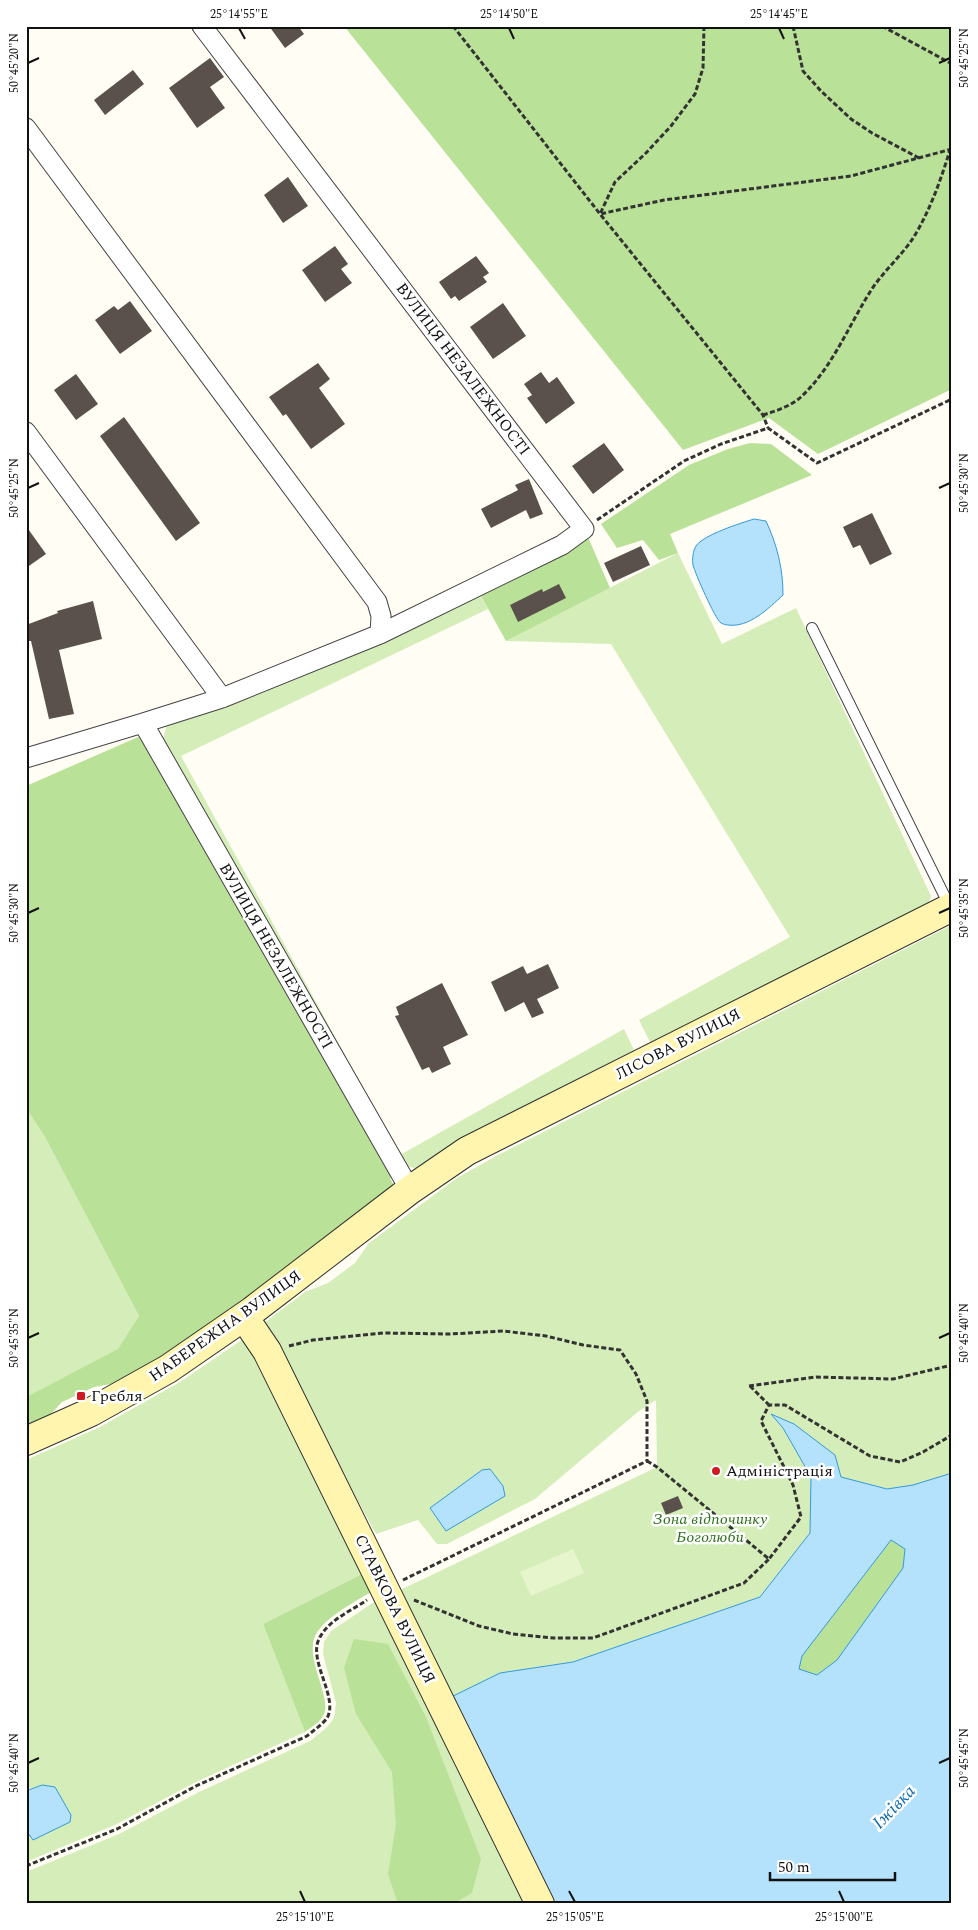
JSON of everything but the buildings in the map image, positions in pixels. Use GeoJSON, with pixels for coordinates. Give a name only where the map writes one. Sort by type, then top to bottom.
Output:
{"type":"FeatureCollection","features":[{"type":"Feature","properties":{"kind":"street","name":"ВУЛИЦЯ НЕЗАЛЕЖНОСТІ"},"geometry":{"type":"LineString","coordinates":[[202,26],[584,529]]}},
{"type":"Feature","properties":{"kind":"street"},"geometry":{"type":"LineString","coordinates":[[26,128],[376,602],[381,616],[380,634]]}},
{"type":"Feature","properties":{"kind":"street"},"geometry":{"type":"LineString","coordinates":[[26,432],[222,698]]}},
{"type":"Feature","properties":{"kind":"street"},"geometry":{"type":"LineString","coordinates":[[26,758],[222,698],[380,634],[562,545],[584,529]]}},
{"type":"Feature","properties":{"kind":"street","name":"ВУЛИЦЯ НЕЗАЛЕЖНОСТІ"},"geometry":{"type":"LineString","coordinates":[[143,723],[410,1190]]}},
{"type":"Feature","properties":{"kind":"street","name":"ЛІСОВА ВУЛИЦЯ"},"geometry":{"type":"LineString","coordinates":[[410,1190],[467,1151],[951,907]]}},
{"type":"Feature","properties":{"kind":"street","name":"НАБЕРЕЖНА ВУЛИЦЯ"},"geometry":{"type":"LineString","coordinates":[[26,1441],[91,1412],[168,1369],[244,1317],[410,1190]]}},
{"type":"Feature","properties":{"kind":"street","name":"СТАВКОВА ВУЛИЦЯ"},"geometry":{"type":"LineString","coordinates":[[244,1317],[267,1351],[540,1904]]}},
{"type":"Feature","properties":{"kind":"lane"},"geometry":{"type":"LineString","coordinates":[[812,628],[951,907]]}},
{"type":"Feature","properties":{"kind":"path"},"geometry":{"type":"LineString","coordinates":[[453,26],[600,214],[763,415],[768,428],[818,462],[952,399]]}},
{"type":"Feature","properties":{"kind":"path"},"geometry":{"type":"LineString","coordinates":[[600,214],[615,182],[658,140],[694,94],[703,68],[704,26]]}},
{"type":"Feature","properties":{"kind":"path"},"geometry":{"type":"LineString","coordinates":[[793,26],[803,71],[821,91],[852,119],[872,133],[919,158]]}},
{"type":"Feature","properties":{"kind":"path"},"geometry":{"type":"LineString","coordinates":[[882,26],[952,64]]}},
{"type":"Feature","properties":{"kind":"path"},"geometry":{"type":"LineString","coordinates":[[600,214],[664,200],[851,176],[951,149]]}},
{"type":"Feature","properties":{"kind":"path"},"geometry":{"type":"LineString","coordinates":[[763,415],[778,410],[800,398],[815,381],[843,342],[870,291],[915,235],[939,185],[951,149]]}},
{"type":"Feature","properties":{"kind":"path"},"geometry":{"type":"LineString","coordinates":[[584,529],[684,461],[722,444],[768,428]]}},
{"type":"Feature","properties":{"kind":"path"},"geometry":{"type":"LineString","coordinates":[[267,1351],[313,1340],[383,1333],[450,1334],[503,1332],[546,1336],[583,1345],[620,1350],[636,1374],[647,1401],[647,1461]]}},
{"type":"Feature","properties":{"kind":"path"},"geometry":{"type":"LineString","coordinates":[[952,1365],[892,1378],[816,1377],[749,1386],[769,1406],[785,1405],[870,1456],[900,1462],[923,1452],[952,1435]]}},
{"type":"Feature","properties":{"kind":"path"},"geometry":{"type":"LineString","coordinates":[[385,1588],[479,1626],[512,1634],[554,1638],[593,1638],[744,1583],[769,1559],[801,1517],[793,1485],[761,1420],[769,1406]]}},
{"type":"Feature","properties":{"kind":"path"},"geometry":{"type":"LineString","coordinates":[[647,1461],[657,1467],[769,1559]]}},
{"type":"Feature","properties":{"kind":"path"},"geometry":{"type":"LineString","coordinates":[[26,1866],[117,1829],[196,1786],[307,1736],[322,1724],[328,1716],[330,1704],[317,1654],[318,1640],[327,1627],[385,1588],[647,1461]]}},
{"type":"Feature","properties":{"kind":"green space"},"geometry":{"type":"Polygon","coordinates":[[[344,26],[952,26],[952,389],[818,454],[769,418],[683,450],[344,26]]]}},
{"type":"Feature","properties":{"kind":"green space"},"geometry":{"type":"Polygon","coordinates":[[[750,443],[771,444],[812,475],[670,534],[678,553],[659,560],[643,540],[617,548],[601,524],[689,465],[728,449],[750,443]]]}},
{"type":"Feature","properties":{"kind":"green space"},"geometry":{"type":"Polygon","coordinates":[[[588,537],[610,588],[506,641],[480,594],[588,537]]]}},
{"type":"Feature","properties":{"kind":"green space"},"geometry":{"type":"Polygon","coordinates":[[[678,553],[722,644],[796,608],[931,896],[929,903],[651,1044],[639,1020],[790,937],[611,644],[506,641],[678,553]]]}},
{"type":"Feature","properties":{"kind":"green space"},"geometry":{"type":"Polygon","coordinates":[[[480,594],[488,609],[181,756],[400,1155],[624,1029],[634,1050],[476,1131],[415,1168],[405,1166],[162,742],[167,725],[480,594]]]}},
{"type":"Feature","properties":{"kind":"green space"},"geometry":{"type":"Polygon","coordinates":[[[145,734],[394,1176],[390,1178],[393,1184],[230,1311],[178,1348],[116,1383],[94,1387],[62,1402],[49,1416],[26,1426],[26,1397],[118,1349],[139,1316],[45,1137],[26,1108],[26,786],[145,734]]]}},
{"type":"Feature","properties":{"kind":"green space","name":"Зона відпочинку Боголюби"},"geometry":{"type":"Polygon","coordinates":[[[952,925],[952,1473],[913,1486],[887,1489],[841,1477],[772,1415],[783,1428],[811,1477],[810,1533],[760,1597],[573,1662],[500,1673],[561,1904],[396,1592],[657,1467],[656,1400],[639,1411],[535,1499],[447,1544],[437,1544],[418,1520],[376,1534],[271,1342],[260,1326],[305,1292],[328,1283],[355,1263],[369,1243],[457,1178],[498,1155],[952,925]]]}},
{"type":"Feature","properties":{"kind":"green space"},"geometry":{"type":"Polygon","coordinates":[[[26,1108],[45,1137],[139,1316],[119,1349],[26,1397],[26,1108]]]}},
{"type":"Feature","properties":{"kind":"green space"},"geometry":{"type":"Polygon","coordinates":[[[246,1337],[366,1572],[263,1624],[305,1732],[194,1783],[115,1825],[26,1862],[26,1830],[33,1840],[31,1788],[26,1791],[26,1460],[100,1427],[180,1382],[246,1337]]]}},
{"type":"Feature","properties":{"kind":"green space"},"geometry":{"type":"Polygon","coordinates":[[[891,1540],[905,1548],[903,1568],[837,1660],[817,1675],[799,1669],[802,1656],[891,1540]]]}},
{"type":"Feature","properties":{"kind":"green space"},"geometry":{"type":"Polygon","coordinates":[[[573,1549],[584,1573],[531,1596],[520,1572],[573,1549]]]}},
{"type":"Feature","properties":{"kind":"green space"},"geometry":{"type":"Polygon","coordinates":[[[366,1572],[376,1589],[332,1617],[324,1624],[314,1639],[314,1658],[325,1707],[321,1719],[305,1732],[263,1624],[366,1572]]]}},
{"type":"Feature","properties":{"kind":"green space"},"geometry":{"type":"Polygon","coordinates":[[[380,1598],[528,1904],[26,1904],[26,1872],[119,1834],[199,1792],[310,1741],[326,1728],[334,1718],[336,1703],[323,1654],[324,1642],[331,1631],[380,1598]]]}},
{"type":"Feature","properties":{"kind":"green space"},"geometry":{"type":"Polygon","coordinates":[[[354,1639],[388,1644],[426,1717],[481,1859],[472,1893],[453,1904],[398,1904],[388,1874],[396,1824],[392,1772],[356,1714],[344,1668],[354,1639]]]}},
{"type":"Feature","properties":{"kind":"water"},"geometry":{"type":"Polygon","coordinates":[[[754,519],[766,521],[773,539],[781,566],[783,595],[765,611],[751,620],[736,625],[727,625],[718,620],[697,577],[693,565],[694,550],[706,538],[754,519]]]}},
{"type":"Feature","properties":{"kind":"water","name":"Іжівка"},"geometry":{"type":"Polygon","coordinates":[[[771,1414],[794,1424],[835,1455],[841,1477],[887,1489],[913,1485],[952,1473],[952,1904],[548,1904],[447,1699],[500,1673],[573,1662],[760,1597],[810,1533],[811,1477],[783,1428],[771,1414]],[[891,1540],[802,1656],[799,1669],[817,1675],[837,1660],[903,1568],[905,1549],[891,1540]]]}},
{"type":"Feature","properties":{"kind":"water"},"geometry":{"type":"Polygon","coordinates":[[[490,1469],[503,1486],[505,1496],[446,1531],[430,1508],[482,1470],[490,1469]]]}},
{"type":"Feature","properties":{"kind":"water"},"geometry":{"type":"Polygon","coordinates":[[[42,1785],[55,1787],[71,1815],[70,1822],[33,1840],[26,1830],[26,1791],[42,1785]]]}},
{"type":"Feature","properties":{"kind":"place","name":"Гребля"},"geometry":{"type":"Point","coordinates":[81,1396]}},
{"type":"Feature","properties":{"kind":"place","name":"Адміністрація"},"geometry":{"type":"Point","coordinates":[716,1471]}}]}
